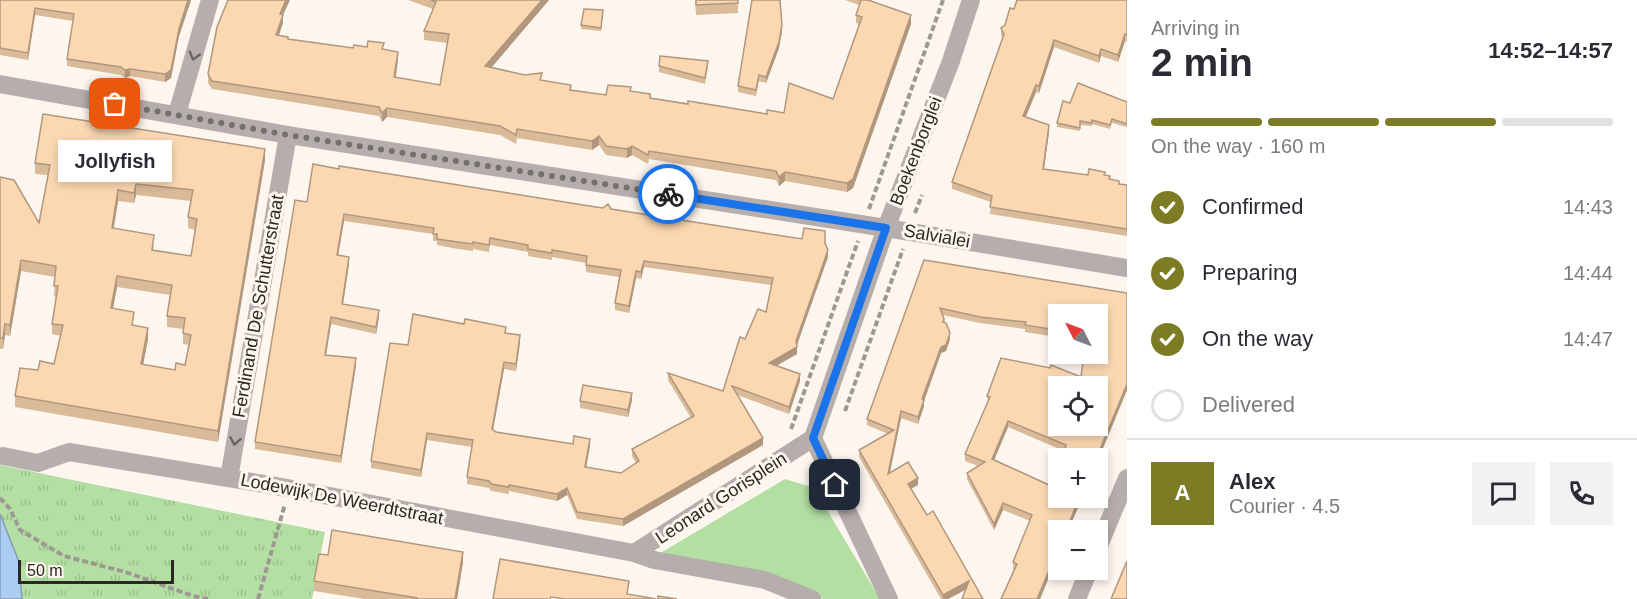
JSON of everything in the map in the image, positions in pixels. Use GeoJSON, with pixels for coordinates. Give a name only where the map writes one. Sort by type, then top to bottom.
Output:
{"type":"FeatureCollection","features":[{"type":"Feature","properties":{"kind":"street"},"geometry":{"type":"LineString","coordinates":[[177,114],[210,0]]}},
{"type":"Feature","properties":{"kind":"street","name":"Boekenborglei"},"geometry":{"type":"LineString","coordinates":[[813,438],[886,228],[951,61],[971,0]]}},
{"type":"Feature","properties":{"kind":"street","name":"Salvialei"},"geometry":{"type":"LineString","coordinates":[[0,84],[288,135],[1127,268]]}},
{"type":"Feature","properties":{"kind":"street","name":"Ferdinand De Schutterstraat"},"geometry":{"type":"LineString","coordinates":[[229,478],[288,135]]}},
{"type":"Feature","properties":{"kind":"street"},"geometry":{"type":"LineString","coordinates":[[813,438],[889,599]]}},
{"type":"Feature","properties":{"kind":"street","name":"Leonard Gorisplein"},"geometry":{"type":"LineString","coordinates":[[634,554],[813,438]]}},
{"type":"Feature","properties":{"kind":"street","name":"Lodewijk De Weerdtstraat"},"geometry":{"type":"LineString","coordinates":[[3,456],[38,463],[69,452],[290,489],[634,554]]}},
{"type":"Feature","properties":{"kind":"street"},"geometry":{"type":"LineString","coordinates":[[1108,524],[1127,478]]}},
{"type":"Feature","properties":{"kind":"street","name":"Leonard Gorisplein"},"geometry":{"type":"LineString","coordinates":[[634,554],[654,560],[765,580],[812,599]]}},
{"type":"Feature","properties":{"kind":"street"},"geometry":{"type":"LineString","coordinates":[[1077,599],[1085,580]]}},
{"type":"Feature","properties":{"kind":"path"},"geometry":{"type":"LineString","coordinates":[[258,599],[290,489]]}},
{"type":"Feature","properties":{"kind":"path"},"geometry":{"type":"LineString","coordinates":[[0,498],[10,509],[20,530],[64,556],[124,572],[208,599]]}},
{"type":"Feature","properties":{"kind":"green space"},"geometry":{"type":"Polygon","coordinates":[[[0,465],[325,532],[312,599],[0,599],[0,465]]]}},
{"type":"Feature","properties":{"kind":"green space"},"geometry":{"type":"Polygon","coordinates":[[[785,479],[814,488],[880,599],[823,599],[772,576],[657,555],[785,479]]]}},
{"type":"Feature","properties":{"kind":"water"},"geometry":{"type":"Polygon","coordinates":[[[0,514],[19,562],[22,599],[0,599],[0,514]]]}},
{"type":"Feature","properties":{"kind":"building"},"geometry":{"type":"Polygon","coordinates":[[[0,0],[188,0],[179,29],[171,70],[165,74],[125,70],[121,67],[67,59],[74,14],[35,8],[28,53],[0,48],[0,0]]]}},
{"type":"Feature","properties":{"kind":"building"},"geometry":{"type":"Polygon","coordinates":[[[228,0],[286,0],[280,14],[283,15],[276,35],[288,37],[288,39],[353,48],[354,45],[367,47],[368,41],[384,43],[382,49],[398,52],[394,77],[440,85],[449,34],[424,31],[436,2],[431,0],[542,0],[485,66],[525,75],[542,73],[540,80],[571,85],[570,90],[606,95],[608,85],[631,87],[630,91],[650,94],[650,98],[688,104],[688,101],[767,114],[767,110],[784,113],[789,83],[833,99],[862,17],[856,15],[861,0],[868,0],[911,15],[853,179],[847,183],[785,172],[779,177],[776,171],[649,151],[648,155],[632,146],[627,149],[606,146],[599,136],[592,141],[517,129],[516,135],[500,126],[387,108],[382,113],[379,107],[212,81],[208,74],[217,27],[228,0]]]}},
{"type":"Feature","properties":{"kind":"building"},"geometry":{"type":"Polygon","coordinates":[[[696,0],[738,0],[738,3],[696,5],[696,0]]]}},
{"type":"Feature","properties":{"kind":"building"},"geometry":{"type":"Polygon","coordinates":[[[752,0],[780,0],[782,25],[779,42],[766,77],[759,75],[756,90],[738,86],[752,0]]]}},
{"type":"Feature","properties":{"kind":"building"},"geometry":{"type":"Polygon","coordinates":[[[1017,0],[1127,0],[1127,35],[1125,34],[1118,55],[1101,49],[1099,56],[1054,40],[1039,86],[1036,85],[1023,116],[1049,125],[1043,169],[1088,175],[1089,169],[1105,172],[1104,175],[1110,176],[1109,179],[1127,185],[1127,229],[990,207],[992,196],[952,182],[1004,34],[1001,28],[1005,25],[1010,8],[1014,9],[1017,0]]]}},
{"type":"Feature","properties":{"kind":"building"},"geometry":{"type":"Polygon","coordinates":[[[584,9],[603,10],[601,28],[581,25],[584,9]]]}},
{"type":"Feature","properties":{"kind":"building"},"geometry":{"type":"Polygon","coordinates":[[[660,56],[708,61],[705,78],[659,66],[660,56]]]}},
{"type":"Feature","properties":{"kind":"building"},"geometry":{"type":"Polygon","coordinates":[[[1078,83],[1127,102],[1127,124],[1112,119],[1110,125],[1092,120],[1092,123],[1080,121],[1080,128],[1057,123],[1063,101],[1070,103],[1078,83]]]}},
{"type":"Feature","properties":{"kind":"building"},"geometry":{"type":"Polygon","coordinates":[[[43,114],[265,149],[218,431],[15,396],[20,368],[38,370],[40,361],[54,364],[63,325],[52,324],[58,286],[54,286],[56,266],[21,260],[10,325],[5,324],[3,338],[0,338],[0,177],[14,180],[39,223],[50,165],[35,163],[43,114]],[[136,184],[134,193],[118,190],[112,228],[154,235],[152,250],[191,256],[197,219],[188,217],[193,190],[136,184]],[[117,276],[111,308],[134,312],[132,325],[148,328],[141,364],[175,370],[176,363],[185,365],[191,335],[183,333],[185,318],[167,316],[172,285],[117,276]]]}},
{"type":"Feature","properties":{"kind":"building"},"geometry":{"type":"Polygon","coordinates":[[[313,164],[339,169],[339,166],[603,208],[608,204],[611,209],[802,239],[804,228],[825,231],[825,243],[828,250],[796,341],[797,347],[769,363],[800,374],[789,407],[732,386],[763,438],[623,519],[577,512],[567,488],[557,494],[491,484],[489,481],[467,477],[473,440],[427,433],[421,470],[371,461],[390,343],[408,345],[413,314],[464,324],[465,319],[506,327],[505,333],[520,335],[516,364],[504,362],[492,429],[496,432],[573,444],[574,436],[590,439],[585,467],[621,473],[639,461],[632,449],[694,416],[668,373],[723,391],[740,337],[745,339],[758,309],[766,312],[773,278],[644,261],[641,272],[636,271],[629,306],[615,303],[621,270],[586,265],[587,256],[552,250],[552,253],[528,249],[528,245],[490,238],[489,245],[437,239],[437,234],[433,234],[434,228],[344,214],[337,255],[349,257],[342,304],[379,310],[376,327],[331,317],[325,355],[356,358],[341,456],[255,442],[295,200],[307,202],[313,164]]]}},
{"type":"Feature","properties":{"kind":"building"},"geometry":{"type":"Polygon","coordinates":[[[924,260],[1127,293],[1127,384],[1108,430],[1108,376],[1081,376],[1083,364],[1108,364],[1108,304],[1048,304],[1048,329],[1025,325],[1026,322],[980,317],[940,308],[943,322],[946,323],[950,333],[946,345],[941,347],[922,399],[924,400],[918,417],[901,411],[888,474],[908,462],[918,478],[908,484],[927,515],[933,511],[983,599],[962,599],[969,581],[943,595],[859,450],[894,430],[867,419],[924,260]]]}},
{"type":"Feature","properties":{"kind":"building"},"geometry":{"type":"Polygon","coordinates":[[[1001,358],[1050,368],[1051,365],[1078,376],[1048,376],[1048,436],[1106,436],[1101,448],[1065,448],[1066,445],[1008,421],[992,459],[1048,485],[1048,508],[1075,508],[1070,520],[1048,520],[1048,573],[1037,599],[1001,599],[1017,564],[1013,562],[1032,515],[1003,503],[994,524],[967,473],[985,462],[965,454],[990,397],[987,396],[1001,358]]]}},
{"type":"Feature","properties":{"kind":"building"},"geometry":{"type":"Polygon","coordinates":[[[583,385],[632,393],[628,410],[580,401],[583,385]]]}},
{"type":"Feature","properties":{"kind":"building"},"geometry":{"type":"Polygon","coordinates":[[[332,530],[463,552],[455,599],[417,599],[314,581],[319,554],[328,555],[332,530]]]}},
{"type":"Feature","properties":{"kind":"building"},"geometry":{"type":"Polygon","coordinates":[[[500,559],[629,581],[627,594],[656,599],[551,597],[550,599],[493,599],[500,559]]]}},
{"type":"Feature","properties":{"kind":"building"},"geometry":{"type":"Polygon","coordinates":[[[1127,561],[1127,599],[1111,599],[1127,561]]]}},
{"type":"Feature","properties":{"kind":"building"},"geometry":{"type":"Polygon","coordinates":[[[658,596],[677,599],[658,599],[658,596]]]}},
{"type":"Feature","properties":{"kind":"way so far"},"geometry":{"type":"LineString","coordinates":[[115,104],[288,135],[668,194]]}},
{"type":"Feature","properties":{"kind":"place","name":"Jollyfish"},"geometry":{"type":"Point","coordinates":[115,104]}},
{"type":"Feature","properties":{"kind":"route"},"geometry":{"type":"LineString","coordinates":[[668,194],[886,228],[813,438],[835,485]]}}]}
